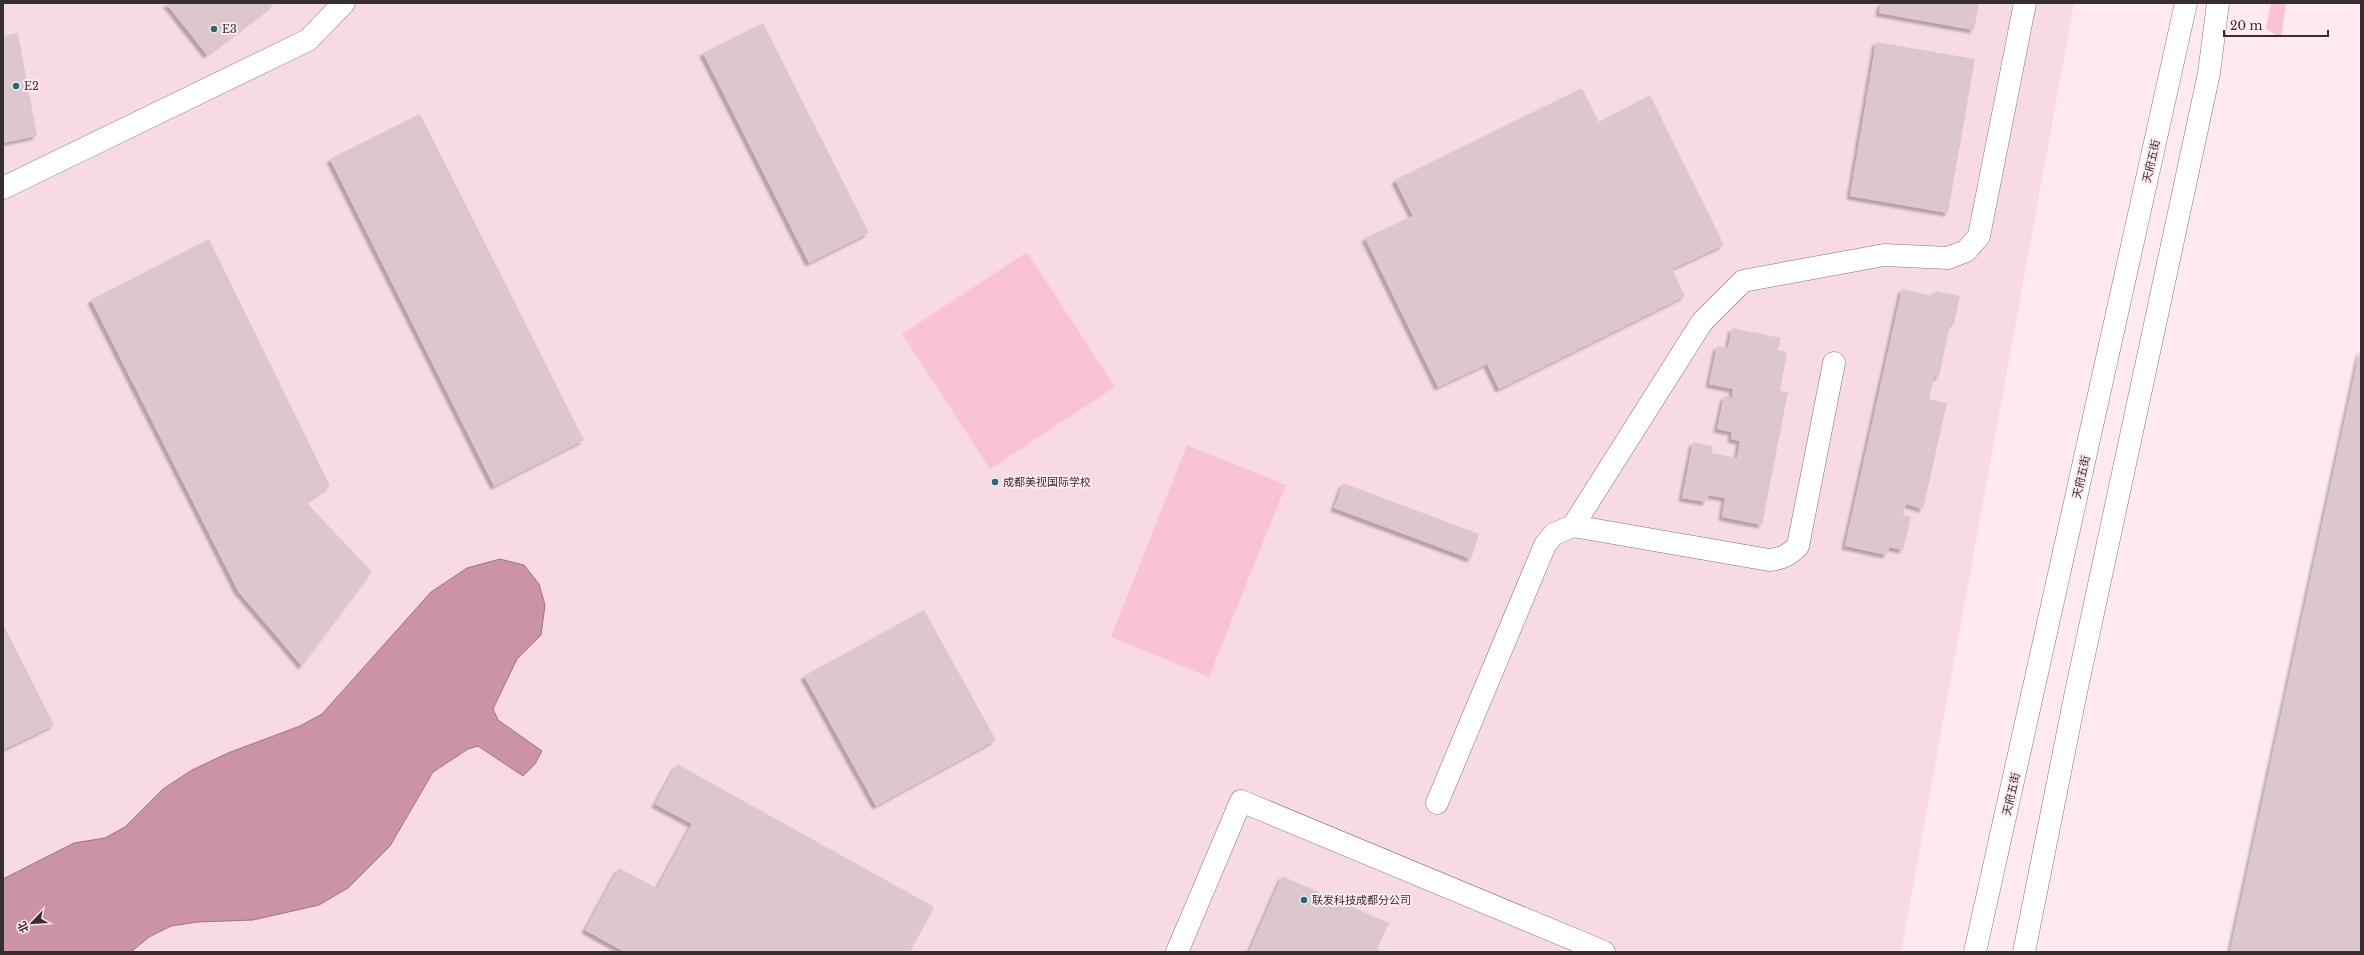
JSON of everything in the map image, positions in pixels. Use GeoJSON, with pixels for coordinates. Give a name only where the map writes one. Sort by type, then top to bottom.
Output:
{"type":"FeatureCollection","features":[{"type":"Feature","properties":{"kind":"street"},"geometry":{"type":"LineString","coordinates":[[3,188],[308,40],[344,3]]}},
{"type":"Feature","properties":{"kind":"street"},"geometry":{"type":"LineString","coordinates":[[1573,526],[1702,322],[1743,281],[1884,255],[1948,258],[1966,251],[1979,236],[2025,3]]}},
{"type":"Feature","properties":{"kind":"street","name":"天府五街"},"geometry":{"type":"LineString","coordinates":[[1976,952],[2186,3]]}},
{"type":"Feature","properties":{"kind":"street"},"geometry":{"type":"LineString","coordinates":[[2024,952],[2076,692],[2209,73],[2218,3]]}},
{"type":"Feature","properties":{"kind":"street"},"geometry":{"type":"LineString","coordinates":[[1437,803],[1545,544],[1554,534],[1573,526],[1769,560],[1780,559],[1790,554],[1798,546],[1834,363]]}},
{"type":"Feature","properties":{"kind":"street"},"geometry":{"type":"LineString","coordinates":[[1177,952],[1241,801],[1555,942],[1604,952]]}},
{"type":"Feature","properties":{"kind":"shaded area","name":"成都美视国际学校"},"geometry":{"type":"Polygon","coordinates":[[[3,3],[2074,3],[1901,952],[3,952],[3,3]]]}},
{"type":"Feature","properties":{"kind":"shaded area"},"geometry":{"type":"Polygon","coordinates":[[[2271,3],[2286,3],[2281,38],[2266,29],[2271,3]]]}},
{"type":"Feature","properties":{"kind":"shaded area"},"geometry":{"type":"Polygon","coordinates":[[[1027,252],[1115,387],[990,469],[902,334],[1027,252]]]}},
{"type":"Feature","properties":{"kind":"shaded area"},"geometry":{"type":"Polygon","coordinates":[[[1187,445],[1286,485],[1209,677],[1111,637],[1187,445]]]}},
{"type":"Feature","properties":{"kind":"shaded area"},"geometry":{"type":"Polygon","coordinates":[[[500,559],[524,565],[539,584],[545,605],[541,635],[517,659],[493,709],[498,720],[542,751],[535,764],[523,776],[478,746],[468,749],[433,772],[390,846],[348,888],[319,905],[253,920],[198,922],[171,926],[149,937],[131,952],[3,952],[3,879],[74,843],[105,838],[125,827],[163,789],[192,770],[228,753],[300,726],[322,714],[431,592],[467,568],[500,559]]]}},
{"type":"Feature","properties":{"kind":"building","name":"E3"},"geometry":{"type":"Polygon","coordinates":[[[166,3],[275,3],[207,55],[166,3]]]}},
{"type":"Feature","properties":{"kind":"building"},"geometry":{"type":"Polygon","coordinates":[[[1881,3],[1979,3],[1974,30],[1879,13],[1881,3]]]}},
{"type":"Feature","properties":{"kind":"building"},"geometry":{"type":"Polygon","coordinates":[[[763,23],[869,233],[809,263],[703,53],[763,23]]]}},
{"type":"Feature","properties":{"kind":"building","name":"E2"},"geometry":{"type":"Polygon","coordinates":[[[18,33],[37,136],[3,143],[3,36],[18,33]]]}},
{"type":"Feature","properties":{"kind":"building"},"geometry":{"type":"Polygon","coordinates":[[[1876,42],[1975,59],[1948,213],[1850,196],[1876,42]]]}},
{"type":"Feature","properties":{"kind":"building"},"geometry":{"type":"Polygon","coordinates":[[[1582,88],[1599,122],[1650,95],[1724,245],[1672,269],[1685,296],[1499,389],[1487,364],[1438,387],[1365,238],[1413,216],[1395,180],[1582,88]]]}},
{"type":"Feature","properties":{"kind":"building"},"geometry":{"type":"Polygon","coordinates":[[[420,114],[584,440],[494,486],[330,159],[420,114]]]}},
{"type":"Feature","properties":{"kind":"building"},"geometry":{"type":"Polygon","coordinates":[[[209,239],[330,486],[306,502],[372,572],[302,666],[238,591],[91,300],[209,239]]]}},
{"type":"Feature","properties":{"kind":"building"},"geometry":{"type":"Polygon","coordinates":[[[1902,289],[1934,296],[1935,291],[1960,296],[1954,324],[1950,324],[1939,377],[1934,376],[1929,399],[1947,403],[1923,509],[1906,504],[1903,515],[1911,517],[1903,550],[1889,547],[1887,555],[1845,546],[1902,289]]]}},
{"type":"Feature","properties":{"kind":"building"},"geometry":{"type":"Polygon","coordinates":[[[1732,328],[1781,338],[1778,350],[1787,352],[1780,391],[1788,392],[1762,525],[1722,517],[1725,498],[1708,495],[1706,502],[1682,498],[1693,442],[1713,446],[1712,453],[1737,458],[1740,441],[1731,439],[1732,432],[1717,429],[1724,396],[1732,398],[1733,389],[1709,384],[1717,346],[1728,348],[1732,328]]]}},
{"type":"Feature","properties":{"kind":"building"},"geometry":{"type":"Polygon","coordinates":[[[2360,350],[2361,952],[2230,952],[2360,350]]]}},
{"type":"Feature","properties":{"kind":"building"},"geometry":{"type":"Polygon","coordinates":[[[1343,483],[1479,534],[1471,559],[1334,508],[1343,483]]]}},
{"type":"Feature","properties":{"kind":"building"},"geometry":{"type":"Polygon","coordinates":[[[924,610],[996,740],[876,806],[804,676],[924,610]]]}},
{"type":"Feature","properties":{"kind":"building"},"geometry":{"type":"Polygon","coordinates":[[[3,624],[54,725],[3,750],[3,624]]]}},
{"type":"Feature","properties":{"kind":"building"},"geometry":{"type":"Polygon","coordinates":[[[677,764],[934,907],[910,952],[625,952],[585,930],[619,868],[657,888],[692,824],[655,804],[677,764]]]}},
{"type":"Feature","properties":{"kind":"building","name":"联发科技成都分公司"},"geometry":{"type":"Polygon","coordinates":[[[1282,876],[1389,923],[1377,949],[1383,952],[1249,952],[1282,876]]]}},
{"type":"Feature","properties":{"kind":"place","name":"E3"},"geometry":{"type":"Point","coordinates":[214,29]}},
{"type":"Feature","properties":{"kind":"place","name":"E2"},"geometry":{"type":"Point","coordinates":[16,86]}},
{"type":"Feature","properties":{"kind":"place","name":"成都美视国际学校"},"geometry":{"type":"Point","coordinates":[995,482]}},
{"type":"Feature","properties":{"kind":"place","name":"联发科技成都分公司"},"geometry":{"type":"Point","coordinates":[1304,900]}}]}
